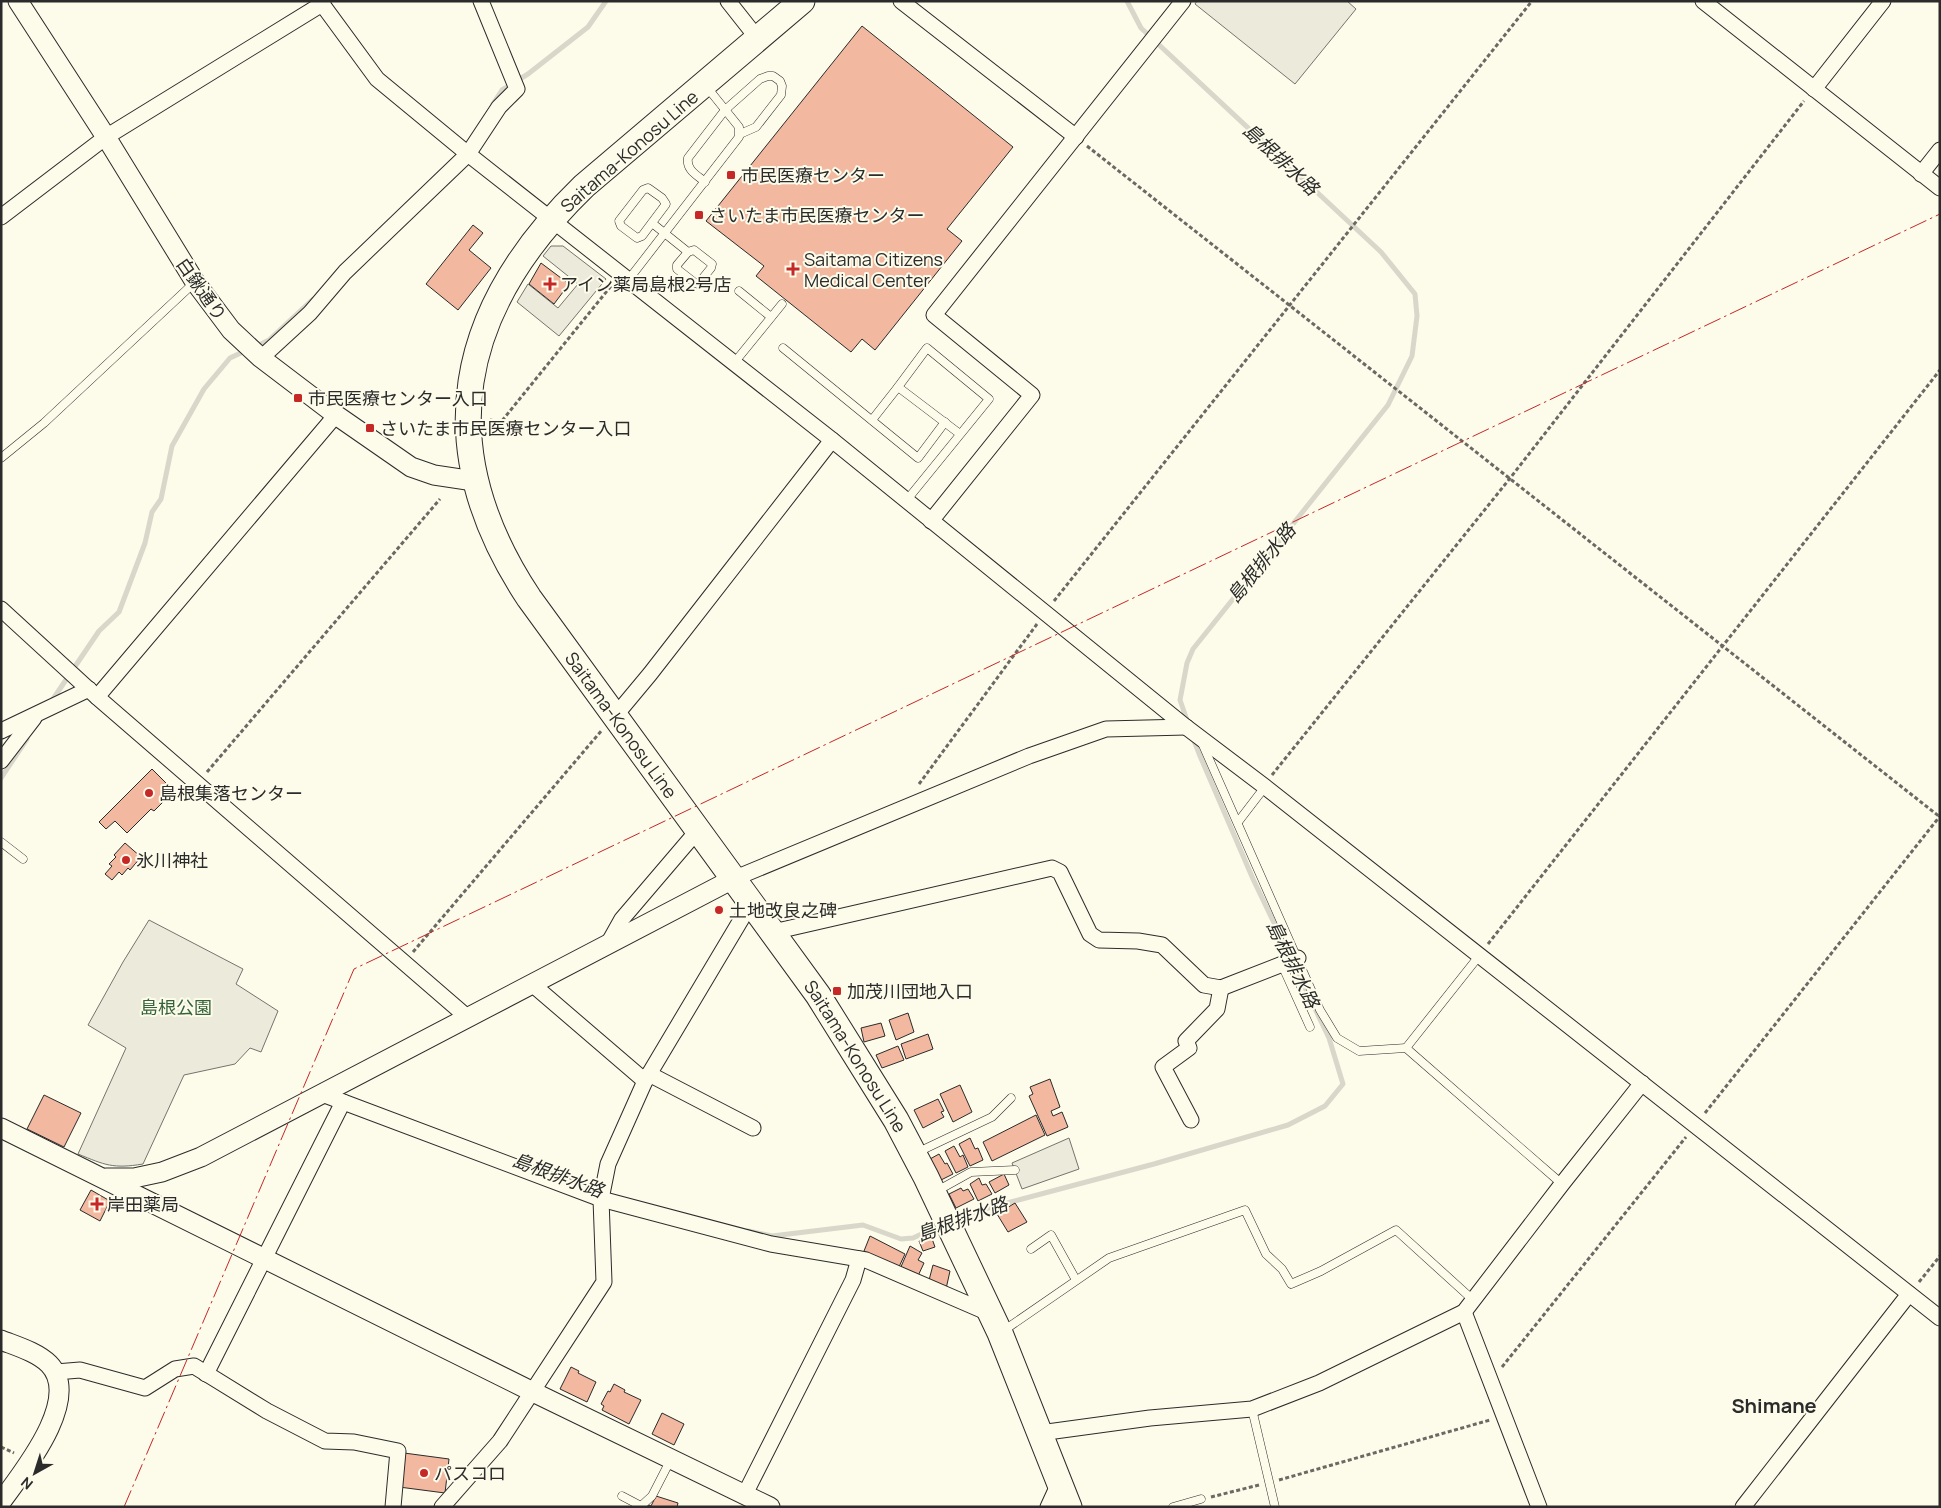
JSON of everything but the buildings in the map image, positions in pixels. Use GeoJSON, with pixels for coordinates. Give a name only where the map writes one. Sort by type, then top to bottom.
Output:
{"type":"FeatureCollection","features":[{"type":"Feature","properties":{"kind":"main road","name":"Saitama-Konosu Line"},"geometry":{"type":"LineString","coordinates":[[802,1],[584,186],[552,219],[516,267],[500,292],[486,323],[475,358],[467,411],[474,480],[493,534],[510,569],[818,995],[856,1053],[896,1120],[934,1192],[995,1323],[1069,1507]]}},
{"type":"Feature","properties":{"kind":"street","name":"白鍬通り"},"geometry":{"type":"LineString","coordinates":[[18,1],[106,137],[195,282],[230,330],[254,352],[336,415],[411,467],[434,475],[474,480]]}},
{"type":"Feature","properties":{"kind":"street"},"geometry":{"type":"LineString","coordinates":[[254,352],[310,313],[345,272],[468,154],[499,107],[517,89],[481,1]]}},
{"type":"Feature","properties":{"kind":"street"},"geometry":{"type":"LineString","coordinates":[[728,1],[758,39]]}},
{"type":"Feature","properties":{"kind":"street"},"geometry":{"type":"LineString","coordinates":[[901,1],[1076,138]]}},
{"type":"Feature","properties":{"kind":"street"},"geometry":{"type":"LineString","coordinates":[[931,522],[1032,395],[934,315],[1183,1]]}},
{"type":"Feature","properties":{"kind":"street"},"geometry":{"type":"LineString","coordinates":[[1703,1],[1940,188]]}},
{"type":"Feature","properties":{"kind":"street"},"geometry":{"type":"LineString","coordinates":[[1814,89],[1883,1]]}},
{"type":"Feature","properties":{"kind":"street"},"geometry":{"type":"LineString","coordinates":[[1,217],[106,137],[323,3],[377,79],[468,154],[832,440],[1186,727],[1264,786],[1940,1318]]}},
{"type":"Feature","properties":{"kind":"street"},"geometry":{"type":"LineString","coordinates":[[1921,174],[1940,150]]}},
{"type":"Feature","properties":{"kind":"street"},"geometry":{"type":"LineString","coordinates":[[1,732],[93,693],[336,415]]}},
{"type":"Feature","properties":{"kind":"street"},"geometry":{"type":"LineString","coordinates":[[616,716],[832,440]]}},
{"type":"Feature","properties":{"kind":"street"},"geometry":{"type":"LineString","coordinates":[[1,609],[93,693],[467,1017]]}},
{"type":"Feature","properties":{"kind":"street"},"geometry":{"type":"LineString","coordinates":[[1,761],[35,716]]}},
{"type":"Feature","properties":{"kind":"street"},"geometry":{"type":"LineString","coordinates":[[101,1178],[134,1178],[170,1169],[201,1157],[733,879],[1029,756],[1106,729],[1186,727]]}},
{"type":"Feature","properties":{"kind":"street"},"geometry":{"type":"LineString","coordinates":[[608,944],[622,919],[698,830]]}},
{"type":"Feature","properties":{"kind":"street"},"geometry":{"type":"LineString","coordinates":[[773,932],[1052,868],[1060,872],[1090,934],[1099,940],[1138,941],[1162,945],[1204,986],[1221,988],[1298,958]]}},
{"type":"Feature","properties":{"kind":"street"},"geometry":{"type":"LineString","coordinates":[[442,1507],[500,1441],[604,1282],[602,1198],[608,1164],[647,1077],[751,903]]}},
{"type":"Feature","properties":{"kind":"street"},"geometry":{"type":"LineString","coordinates":[[532,984],[647,1077],[753,1128]]}},
{"type":"Feature","properties":{"kind":"street"},"geometry":{"type":"LineString","coordinates":[[1191,1120],[1163,1067],[1189,1048],[1186,1041],[1218,1009],[1221,988]]}},
{"type":"Feature","properties":{"kind":"street"},"geometry":{"type":"LineString","coordinates":[[1040,1433],[1150,1418],[1252,1409],[1319,1383],[1464,1312],[1472,1299],[1642,1083]]}},
{"type":"Feature","properties":{"kind":"street"},"geometry":{"type":"LineString","coordinates":[[322,1094],[602,1198],[771,1244],[866,1260],[995,1323]]}},
{"type":"Feature","properties":{"kind":"street"},"geometry":{"type":"LineString","coordinates":[[206,1374],[343,1102]]}},
{"type":"Feature","properties":{"kind":"street"},"geometry":{"type":"LineString","coordinates":[[1,1128],[533,1392],[770,1507]]}},
{"type":"Feature","properties":{"kind":"street"},"geometry":{"type":"LineString","coordinates":[[745,1494],[854,1280],[859,1259]]}},
{"type":"Feature","properties":{"kind":"street"},"geometry":{"type":"LineString","coordinates":[[1743,1507],[1910,1294]]}},
{"type":"Feature","properties":{"kind":"street"},"geometry":{"type":"LineString","coordinates":[[1464,1312],[1539,1507]]}},
{"type":"Feature","properties":{"kind":"street"},"geometry":{"type":"LineString","coordinates":[[1,1340],[38,1356],[48,1363],[56,1372],[58,1396],[51,1428],[1,1502]]}},
{"type":"Feature","properties":{"kind":"street"},"geometry":{"type":"LineString","coordinates":[[56,1372],[80,1370],[144,1388],[175,1369],[194,1366],[267,1412],[325,1441],[354,1442],[398,1451],[393,1507]]}},
{"type":"Feature","properties":{"kind":"street"},"geometry":{"type":"LineString","coordinates":[[1048,1507],[1059,1483]]}},
{"type":"Feature","properties":{"kind":"lane"},"geometry":{"type":"LineString","coordinates":[[706,182],[691,170],[687,164],[688,158],[725,110],[762,77],[773,76],[780,81],[782,89],[780,97],[756,127],[740,134]]}},
{"type":"Feature","properties":{"kind":"lane"},"geometry":{"type":"LineString","coordinates":[[625,276],[665,234],[738,140],[740,134],[739,127],[704,84]]}},
{"type":"Feature","properties":{"kind":"lane"},"geometry":{"type":"LineString","coordinates":[[648,188],[662,198],[666,204],[652,223],[642,236],[637,238],[621,226],[619,221],[643,190],[648,188]]}},
{"type":"Feature","properties":{"kind":"lane"},"geometry":{"type":"LineString","coordinates":[[652,223],[688,252]]}},
{"type":"Feature","properties":{"kind":"lane"},"geometry":{"type":"LineString","coordinates":[[694,250],[712,264],[698,284],[677,269],[677,265],[688,252],[694,250]]}},
{"type":"Feature","properties":{"kind":"lane"},"geometry":{"type":"LineString","coordinates":[[1,458],[44,423],[195,282]]}},
{"type":"Feature","properties":{"kind":"lane"},"geometry":{"type":"LineString","coordinates":[[739,291],[771,317]]}},
{"type":"Feature","properties":{"kind":"lane"},"geometry":{"type":"LineString","coordinates":[[734,363],[782,304]]}},
{"type":"Feature","properties":{"kind":"lane"},"geometry":{"type":"LineString","coordinates":[[782,348],[918,458],[945,422]]}},
{"type":"Feature","properties":{"kind":"lane"},"geometry":{"type":"LineString","coordinates":[[872,420],[927,348],[989,399],[906,501]]}},
{"type":"Feature","properties":{"kind":"lane"},"geometry":{"type":"LineString","coordinates":[[898,387],[960,434]]}},
{"type":"Feature","properties":{"kind":"lane"},"geometry":{"type":"LineString","coordinates":[[1199,736],[1320,1010],[1337,1038],[1360,1051],[1406,1048],[1562,1184]]}},
{"type":"Feature","properties":{"kind":"lane"},"geometry":{"type":"LineString","coordinates":[[1238,822],[1264,786]]}},
{"type":"Feature","properties":{"kind":"lane"},"geometry":{"type":"LineString","coordinates":[[1,842],[23,859]]}},
{"type":"Feature","properties":{"kind":"lane"},"geometry":{"type":"LineString","coordinates":[[1406,1048],[1479,956]]}},
{"type":"Feature","properties":{"kind":"lane"},"geometry":{"type":"LineString","coordinates":[[1282,965],[1310,1027]]}},
{"type":"Feature","properties":{"kind":"lane"},"geometry":{"type":"LineString","coordinates":[[914,1153],[992,1116],[1011,1098]]}},
{"type":"Feature","properties":{"kind":"lane"},"geometry":{"type":"LineString","coordinates":[[934,1192],[971,1172],[1015,1170]]}},
{"type":"Feature","properties":{"kind":"lane"},"geometry":{"type":"LineString","coordinates":[[995,1323],[1076,1280],[1109,1258],[1245,1210],[1266,1254],[1282,1269],[1291,1284],[1321,1271],[1396,1230],[1472,1299]]}},
{"type":"Feature","properties":{"kind":"lane"},"geometry":{"type":"LineString","coordinates":[[1031,1249],[1051,1235],[1076,1280]]}},
{"type":"Feature","properties":{"kind":"lane"},"geometry":{"type":"LineString","coordinates":[[1252,1409],[1275,1507]]}},
{"type":"Feature","properties":{"kind":"lane"},"geometry":{"type":"LineString","coordinates":[[622,1496],[641,1506],[652,1496],[671,1459]]}},
{"type":"Feature","properties":{"kind":"lane"},"geometry":{"type":"LineString","coordinates":[[1174,1507],[1201,1499]]}},
{"type":"Feature","properties":{"kind":"path"},"geometry":{"type":"LineString","coordinates":[[899,810],[1045,614],[1532,1]]}},
{"type":"Feature","properties":{"kind":"path"},"geometry":{"type":"LineString","coordinates":[[1264,786],[1510,477],[1814,89]]}},
{"type":"Feature","properties":{"kind":"path"},"geometry":{"type":"LineString","coordinates":[[1076,138],[1940,816],[1696,1125],[1490,1381]]}},
{"type":"Feature","properties":{"kind":"path"},"geometry":{"type":"LineString","coordinates":[[490,420],[501,422],[625,276]]}},
{"type":"Feature","properties":{"kind":"path"},"geometry":{"type":"LineString","coordinates":[[1479,956],[1940,370]]}},
{"type":"Feature","properties":{"kind":"path"},"geometry":{"type":"LineString","coordinates":[[197,783],[440,499]]}},
{"type":"Feature","properties":{"kind":"path"},"geometry":{"type":"LineString","coordinates":[[404,962],[607,723],[616,716]]}},
{"type":"Feature","properties":{"kind":"path"},"geometry":{"type":"LineString","coordinates":[[1910,1294],[1940,1256]]}},
{"type":"Feature","properties":{"kind":"path"},"geometry":{"type":"LineString","coordinates":[[1201,1499],[1270,1482],[1504,1416]]}},
{"type":"Feature","properties":{"kind":"green space","name":"島根公園"},"geometry":{"type":"Polygon","coordinates":[[[149,920],[243,969],[236,984],[278,1011],[261,1052],[250,1048],[235,1064],[184,1075],[143,1164],[109,1165],[78,1154],[126,1048],[88,1025],[149,920]]]}},
{"type":"Feature","properties":{"kind":"shaded area"},"geometry":{"type":"Polygon","coordinates":[[[1197,1],[1347,1],[1356,9],[1295,84],[1195,4],[1197,1]]]}},
{"type":"Feature","properties":{"kind":"shaded area"},"geometry":{"type":"Polygon","coordinates":[[[551,246],[563,246],[606,279],[559,336],[517,302],[528,284],[558,308],[578,284],[543,256],[551,246]]]}},
{"type":"Feature","properties":{"kind":"shaded area"},"geometry":{"type":"Polygon","coordinates":[[[1069,1138],[1079,1169],[1022,1189],[1012,1163],[1069,1138]]]}},
{"type":"Feature","properties":{"kind":"waterway"},"geometry":{"type":"LineString","coordinates":[[493,104],[502,90],[528,74],[588,27],[606,1]]}},
{"type":"Feature","properties":{"kind":"waterway","name":"島根排水路"},"geometry":{"type":"LineString","coordinates":[[1127,1],[1141,28],[1381,252],[1415,294],[1417,316],[1412,356],[1388,405],[1193,649],[1187,663],[1180,700],[1188,723]]}},
{"type":"Feature","properties":{"kind":"waterway"},"geometry":{"type":"LineString","coordinates":[[255,347],[269,340],[312,300]]}},
{"type":"Feature","properties":{"kind":"waterway"},"geometry":{"type":"LineString","coordinates":[[51,702],[99,631],[119,612],[145,543],[152,512],[161,499],[172,446],[204,389],[230,358],[247,350]]}},
{"type":"Feature","properties":{"kind":"waterway","name":"島根排水路"},"geometry":{"type":"LineString","coordinates":[[953,1219],[1288,1125],[1325,1106],[1343,1084],[1329,1038],[1253,879],[1193,738]]}},
{"type":"Feature","properties":{"kind":"waterway"},"geometry":{"type":"LineString","coordinates":[[1,778],[27,739]]}},
{"type":"Feature","properties":{"kind":"waterway","name":"島根排水路"},"geometry":{"type":"LineString","coordinates":[[748,1231],[772,1236],[863,1225],[901,1239],[913,1238],[941,1225]]}},
{"type":"Feature","properties":{"kind":"power"},"geometry":{"type":"LineString","coordinates":[[124,1507],[354,969],[1940,214]]}},
{"type":"Feature","properties":{"kind":"place","name":"市民医療センター"},"geometry":{"type":"Point","coordinates":[731,175]}},
{"type":"Feature","properties":{"kind":"place","name":"さいたま市民医療センター"},"geometry":{"type":"Point","coordinates":[699,215]}},
{"type":"Feature","properties":{"kind":"place","name":"Saitama Citizens Medical Center"},"geometry":{"type":"Point","coordinates":[793,269]}},
{"type":"Feature","properties":{"kind":"place","name":"アイン薬局島根2号店"},"geometry":{"type":"Point","coordinates":[550,284]}},
{"type":"Feature","properties":{"kind":"place","name":"市民医療センター入口"},"geometry":{"type":"Point","coordinates":[298,398]}},
{"type":"Feature","properties":{"kind":"place","name":"さいたま市民医療センター入口"},"geometry":{"type":"Point","coordinates":[370,428]}},
{"type":"Feature","properties":{"kind":"place","name":"島根集落センター"},"geometry":{"type":"Point","coordinates":[149,793]}},
{"type":"Feature","properties":{"kind":"place","name":"氷川神社"},"geometry":{"type":"Point","coordinates":[126,860]}},
{"type":"Feature","properties":{"kind":"place","name":"土地改良之碑"},"geometry":{"type":"Point","coordinates":[719,910]}},
{"type":"Feature","properties":{"kind":"place","name":"加茂川団地入口"},"geometry":{"type":"Point","coordinates":[837,991]}},
{"type":"Feature","properties":{"kind":"place","name":"岸田薬局"},"geometry":{"type":"Point","coordinates":[97,1204]}},
{"type":"Feature","properties":{"kind":"place","name":"パスコロ"},"geometry":{"type":"Point","coordinates":[424,1473]}},
{"type":"Feature","properties":{"kind":"district","name":"Shimane"},"geometry":{"type":"Point","coordinates":[1774,1405]}}]}
